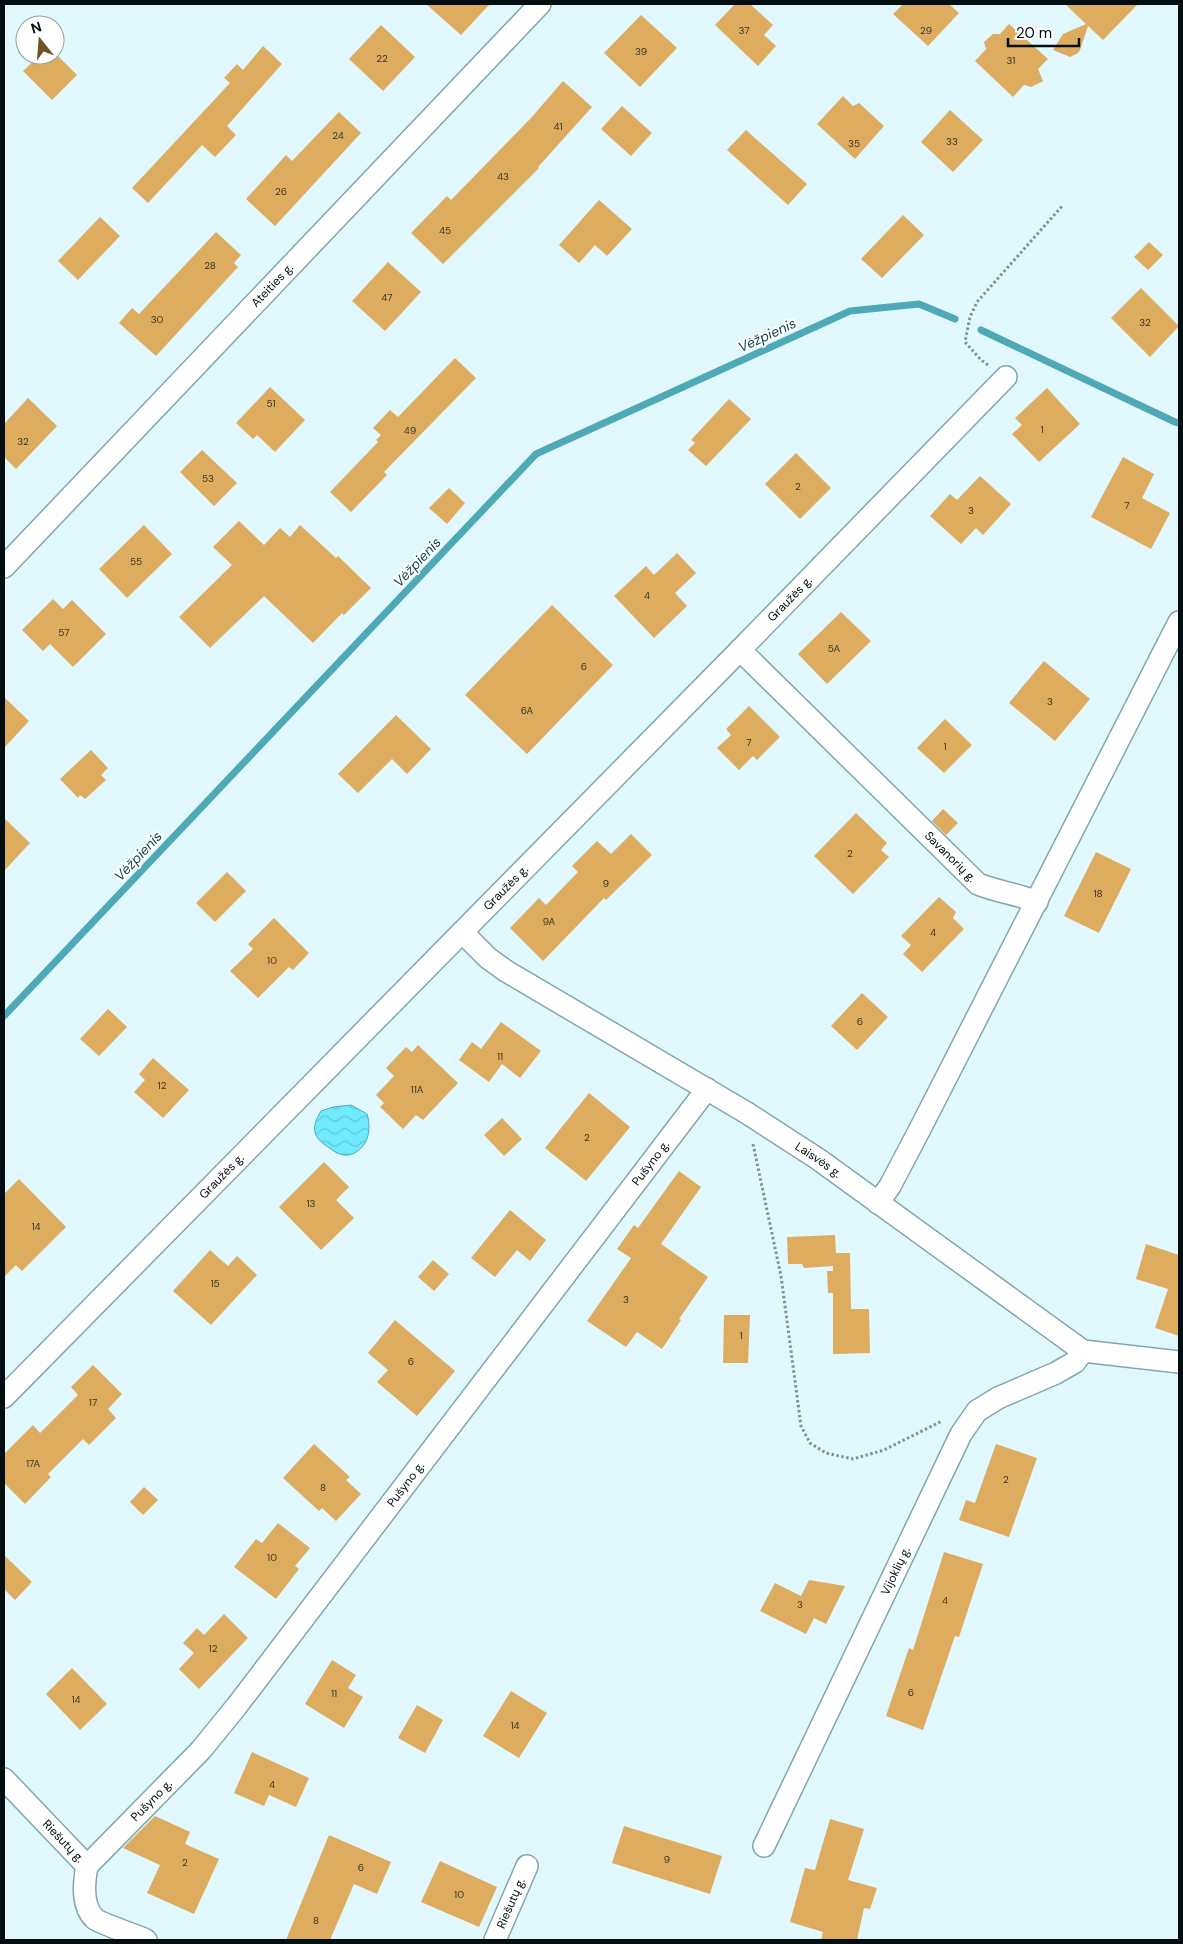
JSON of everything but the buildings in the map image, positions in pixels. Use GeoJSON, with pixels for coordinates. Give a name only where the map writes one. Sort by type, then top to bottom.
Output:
{"type":"FeatureCollection","features":[{"type":"Feature","properties":{"kind":"street","name":"Ateities g."},"geometry":{"type":"LineString","coordinates":[[4,567],[540,4]]}},
{"type":"Feature","properties":{"kind":"street","name":"Graužės g."},"geometry":{"type":"LineString","coordinates":[[4,1397],[740,650],[1006,377]]}},
{"type":"Feature","properties":{"kind":"street"},"geometry":{"type":"LineString","coordinates":[[878,1203],[890,1186],[920,1129],[1179,622]]}},
{"type":"Feature","properties":{"kind":"street","name":"Savanorių g."},"geometry":{"type":"LineString","coordinates":[[740,650],[978,884],[998,892],[1022,896],[1037,902]]}},
{"type":"Feature","properties":{"kind":"street","name":"Laisvės g."},"geometry":{"type":"LineString","coordinates":[[462,932],[488,958],[506,972],[707,1089],[818,1159],[1084,1351],[1179,1362]]}},
{"type":"Feature","properties":{"kind":"street","name":"Pušyno g."},"geometry":{"type":"LineString","coordinates":[[87,1866],[201,1750],[236,1707],[707,1089]]}},
{"type":"Feature","properties":{"kind":"street","name":"Vijoklių g."},"geometry":{"type":"LineString","coordinates":[[764,1846],[961,1434],[977,1411],[998,1398],[1056,1373],[1075,1362],[1084,1351]]}},
{"type":"Feature","properties":{"kind":"street","name":"Riešutų g."},"geometry":{"type":"LineString","coordinates":[[4,1779],[87,1866],[83,1886],[86,1903],[95,1919],[146,1940]]}},
{"type":"Feature","properties":{"kind":"street","name":"Riešutų g."},"geometry":{"type":"LineString","coordinates":[[495,1940],[527,1866]]}},
{"type":"Feature","properties":{"kind":"path"},"geometry":{"type":"LineString","coordinates":[[1006,377],[981,360],[965,342],[970,317],[976,302],[1063,205]]}},
{"type":"Feature","properties":{"kind":"path"},"geometry":{"type":"LineString","coordinates":[[747,1114],[780,1276],[801,1426],[810,1442],[826,1453],[853,1459],[884,1450],[943,1420]]}},
{"type":"Feature","properties":{"kind":"water"},"geometry":{"type":"Polygon","coordinates":[[[351,1105],[367,1114],[369,1133],[361,1149],[349,1155],[344,1155],[335,1152],[320,1141],[315,1133],[315,1123],[321,1111],[333,1107],[351,1105]]]}},
{"type":"Feature","properties":{"kind":"waterway","name":"Vėžpienis"},"geometry":{"type":"LineString","coordinates":[[4,1016],[536,454],[850,311],[919,304],[955,319]]}},
{"type":"Feature","properties":{"kind":"waterway","name":"Vėžpienis"},"geometry":{"type":"LineString","coordinates":[[981,330],[1179,423]]}}]}
